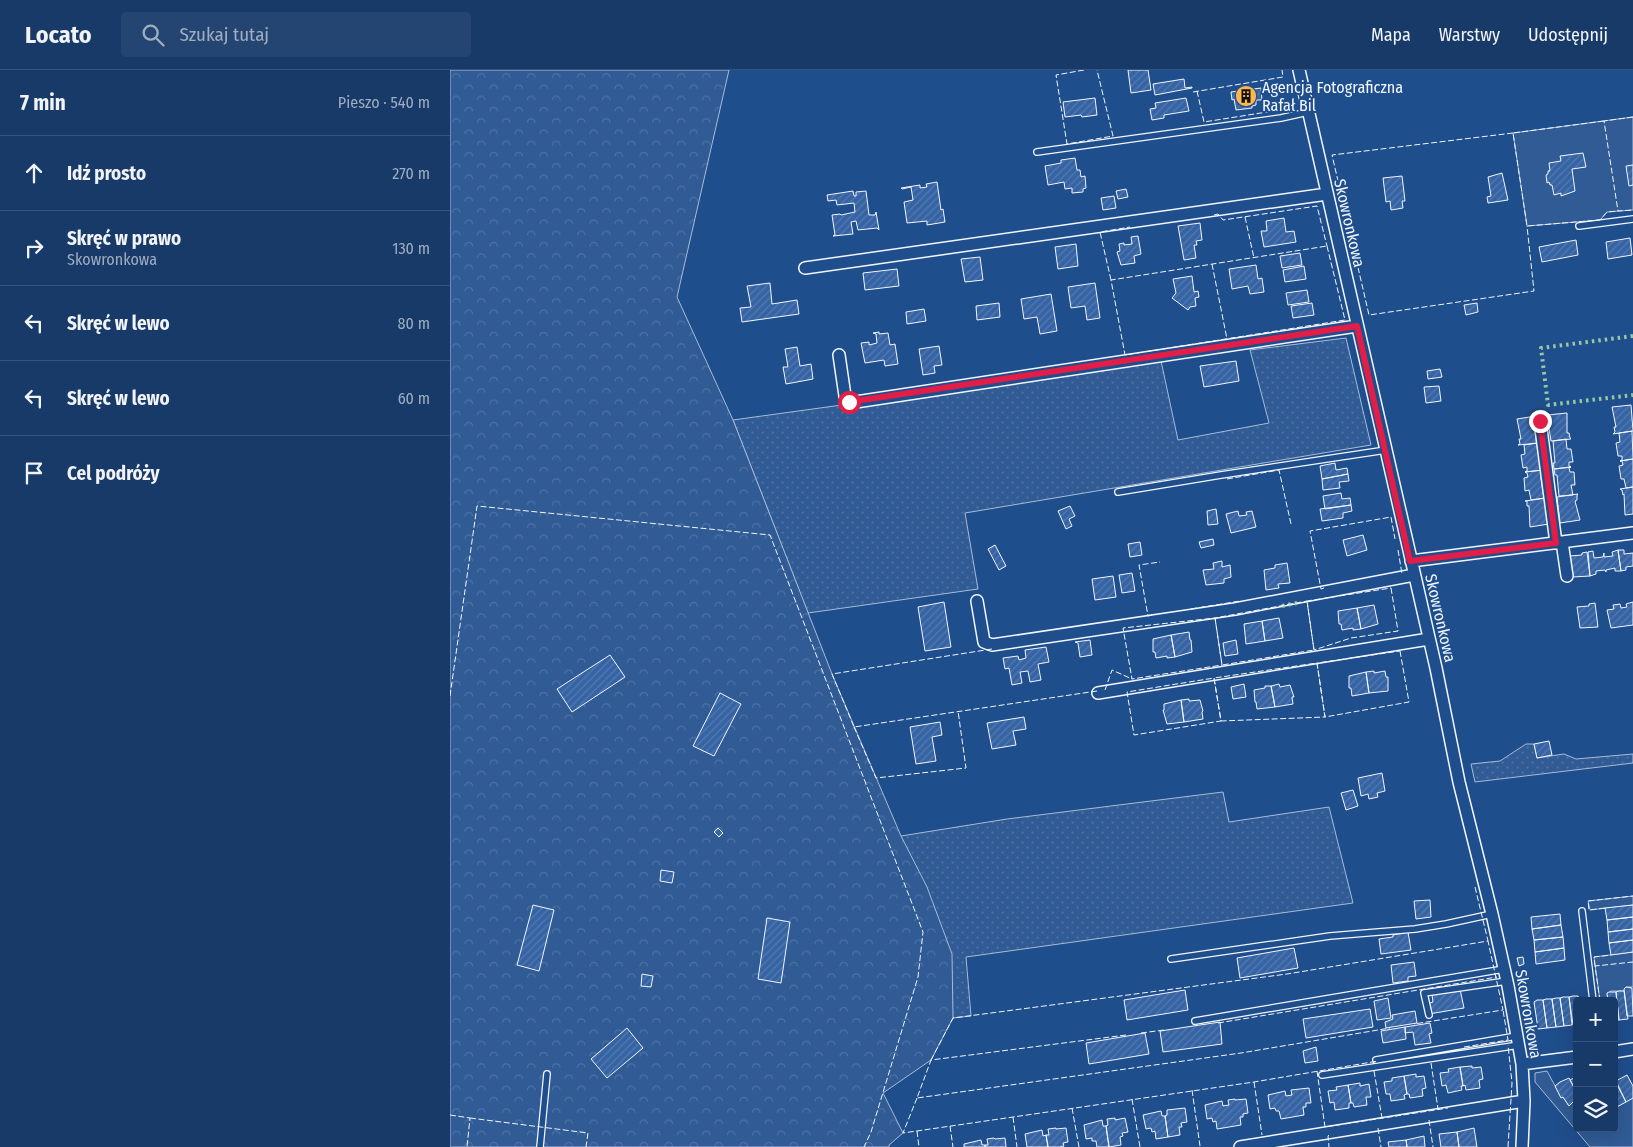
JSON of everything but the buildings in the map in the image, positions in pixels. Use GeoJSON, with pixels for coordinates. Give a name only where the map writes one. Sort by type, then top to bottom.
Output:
{"type":"FeatureCollection","features":[{"type":"Feature","properties":{"kind":"street","name":"Skowronkowa"},"geometry":{"type":"LineString","coordinates":[[1299,70],[1429,639],[1459,782],[1505,975],[1522,1064],[1524,1102],[1522,1147]]}},
{"type":"Feature","properties":{"kind":"street"},"geometry":{"type":"LineString","coordinates":[[805,268],[1327,194]]}},
{"type":"Feature","properties":{"kind":"street"},"geometry":{"type":"LineString","coordinates":[[839,355],[846,396],[849,402],[1357,326]]}},
{"type":"Feature","properties":{"kind":"street"},"geometry":{"type":"LineString","coordinates":[[1540,421],[1559,542],[1567,576]]}},
{"type":"Feature","properties":{"kind":"street"},"geometry":{"type":"LineString","coordinates":[[1410,561],[1633,533]]}},
{"type":"Feature","properties":{"kind":"street"},"geometry":{"type":"LineString","coordinates":[[977,601],[984,642],[992,645],[1235,609],[1414,575]]}},
{"type":"Feature","properties":{"kind":"street"},"geometry":{"type":"LineString","coordinates":[[1098,693],[1429,639]]}},
{"type":"Feature","properties":{"kind":"street"},"geometry":{"type":"LineString","coordinates":[[1618,1051],[1633,1049]]}},
{"type":"Feature","properties":{"kind":"street"},"geometry":{"type":"LineString","coordinates":[[1522,1064],[1573,1058]]}},
{"type":"Feature","properties":{"kind":"street"},"geometry":{"type":"LineString","coordinates":[[1240,1147],[1524,1102]]}},
{"type":"Feature","properties":{"kind":"lane"},"geometry":{"type":"LineString","coordinates":[[1037,152],[1281,118],[1308,112]]}},
{"type":"Feature","properties":{"kind":"lane"},"geometry":{"type":"LineString","coordinates":[[1579,226],[1633,219]]}},
{"type":"Feature","properties":{"kind":"lane"},"geometry":{"type":"LineString","coordinates":[[1118,492],[1386,450]]}},
{"type":"Feature","properties":{"kind":"lane"},"geometry":{"type":"LineString","coordinates":[[1582,911],[1593,997]]}},
{"type":"Feature","properties":{"kind":"lane"},"geometry":{"type":"LineString","coordinates":[[1171,959],[1330,936],[1415,929],[1492,914]]}},
{"type":"Feature","properties":{"kind":"lane"},"geometry":{"type":"LineString","coordinates":[[1429,1015],[1424,993],[1505,975]]}},
{"type":"Feature","properties":{"kind":"lane"},"geometry":{"type":"LineString","coordinates":[[1195,1020],[1505,975]]}},
{"type":"Feature","properties":{"kind":"lane"},"geometry":{"type":"LineString","coordinates":[[1376,1060],[1518,1040]]}},
{"type":"Feature","properties":{"kind":"lane"},"geometry":{"type":"LineString","coordinates":[[1322,1075],[1518,1040]]}},
{"type":"Feature","properties":{"kind":"lane"},"geometry":{"type":"LineString","coordinates":[[540,1147],[547,1074]]}},
{"type":"Feature","properties":{"kind":"green space"},"geometry":{"type":"Polygon","coordinates":[[[450,70],[729,70],[677,297],[733,420],[832,674],[901,836],[927,887],[952,954],[953,1018],[931,1060],[883,1093],[903,1133],[889,1147],[450,1147],[450,70]]]}},
{"type":"Feature","properties":{"kind":"green space"},"geometry":{"type":"Polygon","coordinates":[[[1633,117],[1633,210],[1607,212],[1600,220],[1527,226],[1513,133],[1633,117]]]}},
{"type":"Feature","properties":{"kind":"green space"},"geometry":{"type":"Polygon","coordinates":[[[1346,338],[1371,445],[965,513],[978,589],[808,613],[733,420],[1161,361],[1178,440],[1269,423],[1250,350],[1346,338]]]}},
{"type":"Feature","properties":{"kind":"green space"},"geometry":{"type":"Polygon","coordinates":[[[1526,744],[1534,744],[1537,758],[1564,754],[1576,759],[1633,754],[1633,763],[1475,782],[1471,764],[1500,761],[1526,744]]]}},
{"type":"Feature","properties":{"kind":"green space"},"geometry":{"type":"Polygon","coordinates":[[[1223,792],[1229,822],[1329,807],[1353,903],[966,957],[971,1016],[953,1018],[901,836],[1007,819],[1223,792]]]}},
{"type":"Feature","properties":{"kind":"green space"},"geometry":{"type":"Polygon","coordinates":[[[1633,896],[1633,905],[1590,910],[1588,901],[1633,896]]]}},
{"type":"Feature","properties":{"kind":"green space"},"geometry":{"type":"Polygon","coordinates":[[[1633,952],[1633,987],[1626,987],[1624,991],[1611,991],[1607,994],[1607,997],[1599,997],[1594,957],[1633,952]]]}},
{"type":"Feature","properties":{"kind":"green space"},"geometry":{"type":"Polygon","coordinates":[[[1547,1071],[1561,1097],[1569,1106],[1573,1102],[1573,1127],[1535,1082],[1535,1073],[1547,1071]]]}},
{"type":"Feature","properties":{"kind":"green space"},"geometry":{"type":"Polygon","coordinates":[[[1633,1098],[1633,1147],[1590,1147],[1577,1132],[1618,1132],[1618,1106],[1633,1098]]]}},
{"type":"Feature","properties":{"kind":"hedge"},"geometry":{"type":"LineString","coordinates":[[1633,336],[1541,348],[1548,405],[1633,395]]}},
{"type":"Feature","properties":{"kind":"hedge"},"geometry":{"type":"LineString","coordinates":[[1282,606],[1297,603]]}},
{"type":"Feature","properties":{"kind":"fence"},"geometry":{"type":"LineString","coordinates":[[1084,70],[1056,75],[1067,144],[1113,136],[1097,70]]}},
{"type":"Feature","properties":{"kind":"fence"},"geometry":{"type":"LineString","coordinates":[[1193,92],[1283,77],[1282,70]]}},
{"type":"Feature","properties":{"kind":"fence"},"geometry":{"type":"LineString","coordinates":[[1197,91],[1204,122],[1286,109],[1289,106]]}},
{"type":"Feature","properties":{"kind":"fence"},"geometry":{"type":"LineString","coordinates":[[1633,117],[1604,121],[1618,211],[1633,210]]}},
{"type":"Feature","properties":{"kind":"fence"},"geometry":{"type":"LineString","coordinates":[[1604,121],[1513,133],[1527,226],[1600,220],[1607,212],[1618,211]]}},
{"type":"Feature","properties":{"kind":"fence"},"geometry":{"type":"LineString","coordinates":[[1513,133],[1332,155],[1369,315],[1534,291],[1527,226]]}},
{"type":"Feature","properties":{"kind":"fence"},"geometry":{"type":"LineString","coordinates":[[1214,215],[1218,214],[1223,220],[1317,206],[1327,246]]}},
{"type":"Feature","properties":{"kind":"fence"},"geometry":{"type":"LineString","coordinates":[[1245,217],[1254,258]]}},
{"type":"Feature","properties":{"kind":"fence"},"geometry":{"type":"LineString","coordinates":[[1111,280],[1100,232],[1130,227]]}},
{"type":"Feature","properties":{"kind":"fence"},"geometry":{"type":"LineString","coordinates":[[1327,246],[1345,320],[1125,355],[1111,280],[1327,246]]}},
{"type":"Feature","properties":{"kind":"fence"},"geometry":{"type":"LineString","coordinates":[[1212,264],[1227,339]]}},
{"type":"Feature","properties":{"kind":"fence"},"geometry":{"type":"LineString","coordinates":[[1227,479],[1279,470],[1291,524]]}},
{"type":"Feature","properties":{"kind":"fence"},"geometry":{"type":"LineString","coordinates":[[450,696],[477,506],[770,535],[923,932],[918,977],[871,1132],[864,1147]]}},
{"type":"Feature","properties":{"kind":"fence"},"geometry":{"type":"LineString","coordinates":[[1324,588],[1321,589],[1310,531],[1391,517],[1395,539]]}},
{"type":"Feature","properties":{"kind":"fence"},"geometry":{"type":"LineString","coordinates":[[1398,550],[1402,574]]}},
{"type":"Feature","properties":{"kind":"fence"},"geometry":{"type":"LineString","coordinates":[[1152,615],[1148,616],[1139,565],[1160,562]]}},
{"type":"Feature","properties":{"kind":"fence"},"geometry":{"type":"LineString","coordinates":[[1391,588],[1398,631],[1351,638],[1314,650],[1307,601],[1391,588]]}},
{"type":"Feature","properties":{"kind":"fence"},"geometry":{"type":"LineString","coordinates":[[1191,609],[1240,601]]}},
{"type":"Feature","properties":{"kind":"fence"},"geometry":{"type":"LineString","coordinates":[[1307,601],[1314,650],[1222,665],[1215,618],[1307,601]]}},
{"type":"Feature","properties":{"kind":"fence"},"geometry":{"type":"LineString","coordinates":[[1215,618],[1222,665],[1132,679],[1123,628],[1215,618]]}},
{"type":"Feature","properties":{"kind":"fence"},"geometry":{"type":"LineString","coordinates":[[992,649],[832,674],[854,727],[1097,691]]}},
{"type":"Feature","properties":{"kind":"fence"},"geometry":{"type":"LineString","coordinates":[[1400,651],[1409,702],[1325,717],[1317,663],[1400,651]]}},
{"type":"Feature","properties":{"kind":"fence"},"geometry":{"type":"LineString","coordinates":[[1317,663],[1325,717],[1221,721],[1214,678],[1317,663]]}},
{"type":"Feature","properties":{"kind":"fence"},"geometry":{"type":"LineString","coordinates":[[1105,690],[1112,670],[1132,679]]}},
{"type":"Feature","properties":{"kind":"fence"},"geometry":{"type":"LineString","coordinates":[[1214,678],[1221,721],[1134,735],[1127,692],[1214,678]]}},
{"type":"Feature","properties":{"kind":"fence"},"geometry":{"type":"LineString","coordinates":[[854,727],[876,778],[966,768],[958,711]]}},
{"type":"Feature","properties":{"kind":"fence"},"geometry":{"type":"LineString","coordinates":[[1475,887],[1488,941]]}},
{"type":"Feature","properties":{"kind":"fence"},"geometry":{"type":"LineString","coordinates":[[1605,908],[1589,910],[1588,901],[1633,896]]}},
{"type":"Feature","properties":{"kind":"fence"},"geometry":{"type":"LineString","coordinates":[[931,1060],[953,1018],[1287,974],[1488,941],[1503,1010],[1414,1024]]}},
{"type":"Feature","properties":{"kind":"fence"},"geometry":{"type":"LineString","coordinates":[[1595,966],[1594,957],[1611,955]]}},
{"type":"Feature","properties":{"kind":"fence"},"geometry":{"type":"LineString","coordinates":[[1599,997],[1595,966],[1633,962]]}},
{"type":"Feature","properties":{"kind":"fence"},"geometry":{"type":"LineString","coordinates":[[1218,1023],[1497,977]]}},
{"type":"Feature","properties":{"kind":"fence"},"geometry":{"type":"LineString","coordinates":[[1464,1047],[1508,1040],[1503,1010]]}},
{"type":"Feature","properties":{"kind":"fence"},"geometry":{"type":"LineString","coordinates":[[1126,1035],[931,1060],[917,1098],[1241,1053],[1390,1028]]}},
{"type":"Feature","properties":{"kind":"fence"},"geometry":{"type":"LineString","coordinates":[[1141,1033],[1164,1030]]}},
{"type":"Feature","properties":{"kind":"fence"},"geometry":{"type":"LineString","coordinates":[[1508,1045],[1512,1083],[1508,1147]]}},
{"type":"Feature","properties":{"kind":"fence"},"geometry":{"type":"LineString","coordinates":[[917,1098],[903,1133],[1254,1082],[1378,1061]]}},
{"type":"Feature","properties":{"kind":"fence"},"geometry":{"type":"LineString","coordinates":[[1431,1063],[1438,1109]]}},
{"type":"Feature","properties":{"kind":"fence"},"geometry":{"type":"LineString","coordinates":[[1317,1071],[1325,1127],[1448,1108]]}},
{"type":"Feature","properties":{"kind":"fence"},"geometry":{"type":"LineString","coordinates":[[1374,1071],[1382,1118]]}},
{"type":"Feature","properties":{"kind":"fence"},"geometry":{"type":"LineString","coordinates":[[1254,1082],[1262,1135]]}},
{"type":"Feature","properties":{"kind":"fence"},"geometry":{"type":"LineString","coordinates":[[1192,1090],[1200,1146]]}},
{"type":"Feature","properties":{"kind":"fence"},"geometry":{"type":"LineString","coordinates":[[1132,1099],[1140,1147]]}},
{"type":"Feature","properties":{"kind":"fence"},"geometry":{"type":"LineString","coordinates":[[1072,1108],[1079,1147]]}},
{"type":"Feature","properties":{"kind":"fence"},"geometry":{"type":"LineString","coordinates":[[450,1115],[470,1118],[467,1147]]}},
{"type":"Feature","properties":{"kind":"fence"},"geometry":{"type":"LineString","coordinates":[[1013,1117],[1017,1147]]}},
{"type":"Feature","properties":{"kind":"fence"},"geometry":{"type":"LineString","coordinates":[[470,1118],[588,1133],[586,1147]]}},
{"type":"Feature","properties":{"kind":"fence"},"geometry":{"type":"LineString","coordinates":[[1429,1120],[1433,1147]]}},
{"type":"Feature","properties":{"kind":"fence"},"geometry":{"type":"LineString","coordinates":[[950,1126],[953,1147]]}},
{"type":"Feature","properties":{"kind":"fence"},"geometry":{"type":"LineString","coordinates":[[1378,1128],[1381,1147]]}},
{"type":"Feature","properties":{"kind":"fence"},"geometry":{"type":"LineString","coordinates":[[917,1131],[919,1147]]}},
{"type":"Feature","properties":{"kind":"fence"},"geometry":{"type":"LineString","coordinates":[[1329,1135],[1329,1147]]}},
{"type":"Feature","properties":{"kind":"place","name":"Agencja Fotograficzna Rafał Bil"},"geometry":{"type":"Point","coordinates":[1246,96]}},
{"type":"Feature","properties":{"kind":"route"},"geometry":{"type":"LineString","coordinates":[[849,402],[1357,326],[1410,561],[1556,543],[1540,421]]}}]}
